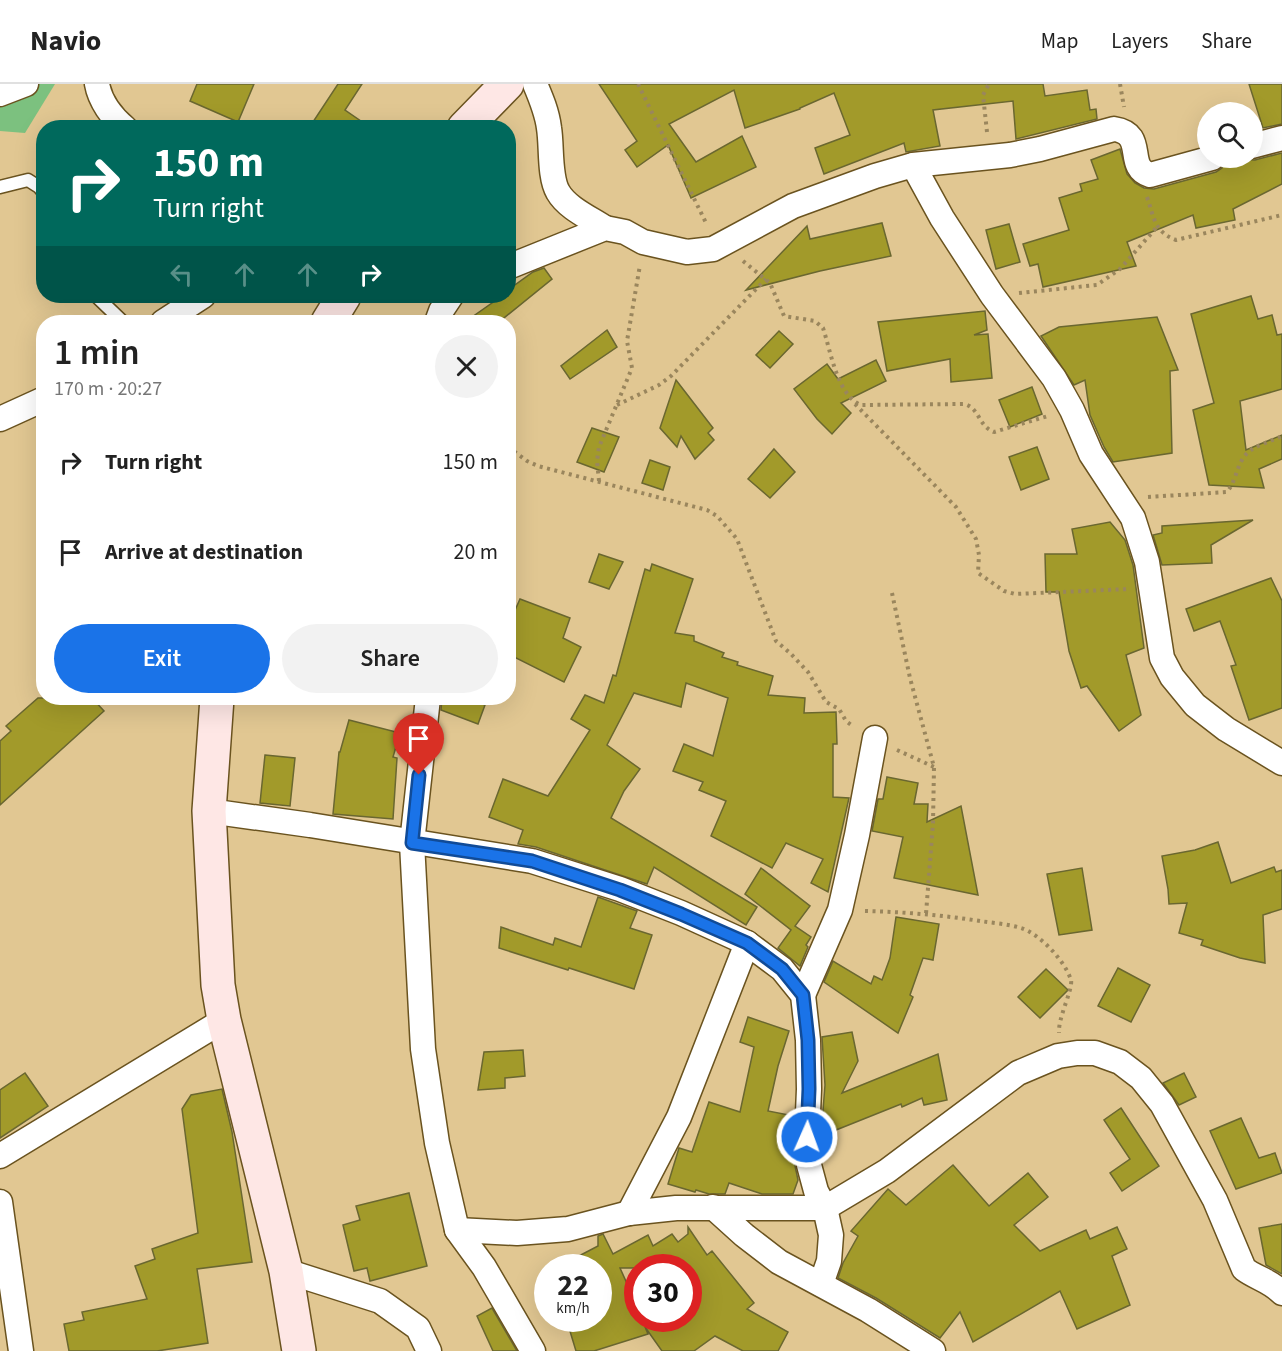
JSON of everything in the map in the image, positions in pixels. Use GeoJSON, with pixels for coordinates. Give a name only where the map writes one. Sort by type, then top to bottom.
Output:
{"type":"FeatureCollection","features":[{"type":"Feature","properties":{"kind":"street"},"geometry":{"type":"LineString","coordinates":[[0,94],[26,84]]}},
{"type":"Feature","properties":{"kind":"street"},"geometry":{"type":"LineString","coordinates":[[472,120],[507,84]]}},
{"type":"Feature","properties":{"kind":"street"},"geometry":{"type":"LineString","coordinates":[[535,84],[544,104],[549,126],[556,190],[563,199],[605,228],[625,232],[643,242],[687,252],[699,252],[720,246],[794,206],[875,176],[914,165],[1040,149],[1114,129],[1122,130],[1134,141],[1137,165],[1150,175],[1197,162]]}},
{"type":"Feature","properties":{"kind":"street"},"geometry":{"type":"LineString","coordinates":[[93,87],[117,120]]}},
{"type":"Feature","properties":{"kind":"street"},"geometry":{"type":"LineString","coordinates":[[1263,143],[1282,138]]}},
{"type":"Feature","properties":{"kind":"street"},"geometry":{"type":"LineString","coordinates":[[914,165],[942,218],[992,295],[1054,378],[1072,410],[1091,454],[1133,518],[1140,536],[1152,588],[1162,657],[1172,677],[1195,705],[1226,729],[1282,763]]}},
{"type":"Feature","properties":{"kind":"street"},"geometry":{"type":"LineString","coordinates":[[516,264],[605,228]]}},
{"type":"Feature","properties":{"kind":"street"},"geometry":{"type":"LineString","coordinates":[[174,315],[192,303]]}},
{"type":"Feature","properties":{"kind":"street"},"geometry":{"type":"LineString","coordinates":[[0,419],[36,403]]}},
{"type":"Feature","properties":{"kind":"street"},"geometry":{"type":"LineString","coordinates":[[217,705],[209,811],[218,985],[224,1020],[286,1271],[299,1351]]}},
{"type":"Feature","properties":{"kind":"street"},"geometry":{"type":"LineString","coordinates":[[427,705],[412,843],[423,1049],[437,1143],[457,1230],[484,1267],[533,1351]]}},
{"type":"Feature","properties":{"kind":"street"},"geometry":{"type":"LineString","coordinates":[[821,1284],[829,1261],[831,1235],[825,1208],[816,1191],[809,1165],[808,1040],[803,995],[840,910],[875,738]]}},
{"type":"Feature","properties":{"kind":"street"},"geometry":{"type":"LineString","coordinates":[[209,811],[532,861],[620,890],[747,943],[782,969],[803,995]]}},
{"type":"Feature","properties":{"kind":"street"},"geometry":{"type":"LineString","coordinates":[[629,1213],[679,1117],[747,943]]}},
{"type":"Feature","properties":{"kind":"street"},"geometry":{"type":"LineString","coordinates":[[0,1156],[224,1020]]}},
{"type":"Feature","properties":{"kind":"street"},"geometry":{"type":"LineString","coordinates":[[457,1230],[517,1233],[568,1229],[629,1213],[713,1207],[825,1208],[887,1171],[1018,1072],[1059,1056],[1095,1053],[1120,1062],[1142,1078],[1162,1104],[1188,1149],[1215,1200],[1244,1269],[1277,1287],[1282,1293]]}},
{"type":"Feature","properties":{"kind":"street"},"geometry":{"type":"LineString","coordinates":[[0,1202],[21,1351]]}},
{"type":"Feature","properties":{"kind":"street"},"geometry":{"type":"LineString","coordinates":[[713,1207],[779,1262],[868,1310],[933,1351]]}},
{"type":"Feature","properties":{"kind":"street"},"geometry":{"type":"LineString","coordinates":[[286,1271],[380,1301],[418,1328],[429,1351]]}},
{"type":"Feature","properties":{"kind":"lane"},"geometry":{"type":"LineString","coordinates":[[0,187],[27,180],[36,185]]}},
{"type":"Feature","properties":{"kind":"lane"},"geometry":{"type":"LineString","coordinates":[[103,303],[116,315]]}},
{"type":"Feature","properties":{"kind":"path"},"geometry":{"type":"LineString","coordinates":[[638,84],[720,246],[766,279],[774,288],[784,316],[814,321],[823,328],[843,390],[852,402],[956,507],[976,539],[979,555],[978,573],[1004,591],[1025,594],[1152,588]]}},
{"type":"Feature","properties":{"kind":"path"},"geometry":{"type":"LineString","coordinates":[[989,84],[983,95],[989,157]]}},
{"type":"Feature","properties":{"kind":"path"},"geometry":{"type":"LineString","coordinates":[[1137,165],[1157,227],[1163,235],[1176,240],[1282,215]]}},
{"type":"Feature","properties":{"kind":"path"},"geometry":{"type":"LineString","coordinates":[[992,295],[1097,285],[1120,269],[1157,227]]}},
{"type":"Feature","properties":{"kind":"path"},"geometry":{"type":"LineString","coordinates":[[599,481],[597,460],[599,447],[632,368],[627,341],[643,242]]}},
{"type":"Feature","properties":{"kind":"path"},"geometry":{"type":"LineString","coordinates":[[616,405],[659,385],[671,376],[766,279]]}},
{"type":"Feature","properties":{"kind":"path"},"geometry":{"type":"LineString","coordinates":[[852,402],[861,405],[964,404],[975,409],[982,425],[994,432],[1072,410]]}},
{"type":"Feature","properties":{"kind":"path"},"geometry":{"type":"LineString","coordinates":[[1120,499],[1227,492],[1232,486],[1244,456],[1250,450],[1282,436]]}},
{"type":"Feature","properties":{"kind":"path"},"geometry":{"type":"LineString","coordinates":[[516,452],[538,466],[707,510],[717,516],[737,539],[776,641],[808,672],[826,702],[839,709],[848,723],[934,767]]}},
{"type":"Feature","properties":{"kind":"path"},"geometry":{"type":"LineString","coordinates":[[892,593],[910,678],[934,767],[933,823],[926,914]]}},
{"type":"Feature","properties":{"kind":"path"},"geometry":{"type":"LineString","coordinates":[[840,910],[926,914],[1022,928],[1040,939],[1068,973],[1072,984],[1062,1011],[1059,1033],[1077,1053]]}},
{"type":"Feature","properties":{"kind":"green space"},"geometry":{"type":"Polygon","coordinates":[[[0,84],[55,84],[25,133],[0,131],[0,84]]]}},
{"type":"Feature","properties":{"kind":"building"},"geometry":{"type":"Polygon","coordinates":[[[197,84],[254,84],[239,120],[233,120],[190,101],[197,84]]]}},
{"type":"Feature","properties":{"kind":"building"},"geometry":{"type":"Polygon","coordinates":[[[338,84],[362,84],[345,110],[359,120],[314,120],[338,84]]]}},
{"type":"Feature","properties":{"kind":"building"},"geometry":{"type":"Polygon","coordinates":[[[599,84],[1043,84],[1045,96],[1087,90],[1090,110],[1096,109],[1097,119],[1016,139],[1013,101],[933,110],[940,146],[906,152],[904,143],[824,174],[815,148],[850,135],[834,93],[800,109],[745,128],[734,90],[669,124],[696,162],[742,136],[756,167],[691,198],[668,145],[637,167],[625,150],[637,141],[599,84]]]}},
{"type":"Feature","properties":{"kind":"building"},"geometry":{"type":"Polygon","coordinates":[[[1249,84],[1282,84],[1282,124],[1263,128],[1263,102],[1255,102],[1249,84]]]}},
{"type":"Feature","properties":{"kind":"building"},"geometry":{"type":"Polygon","coordinates":[[[1120,149],[1127,174],[1135,183],[1144,188],[1154,189],[1216,172],[1222,168],[1263,168],[1263,158],[1282,153],[1282,184],[1233,209],[1235,220],[1196,228],[1193,215],[1127,242],[1136,266],[1043,287],[1038,264],[1030,266],[1023,244],[1069,230],[1059,198],[1082,191],[1080,184],[1098,179],[1091,160],[1120,149]]]}},
{"type":"Feature","properties":{"kind":"building"},"geometry":{"type":"Polygon","coordinates":[[[882,223],[891,256],[746,290],[807,226],[810,239],[882,223]]]}},
{"type":"Feature","properties":{"kind":"building"},"geometry":{"type":"Polygon","coordinates":[[[1009,224],[1020,262],[996,269],[986,230],[1009,224]]]}},
{"type":"Feature","properties":{"kind":"building"},"geometry":{"type":"Polygon","coordinates":[[[544,268],[552,279],[508,315],[475,315],[492,303],[516,303],[516,284],[533,272],[544,268]]]}},
{"type":"Feature","properties":{"kind":"building"},"geometry":{"type":"Polygon","coordinates":[[[1251,296],[1258,319],[1272,315],[1277,335],[1282,334],[1282,389],[1240,401],[1246,450],[1282,435],[1282,459],[1259,469],[1264,488],[1209,485],[1193,410],[1214,403],[1191,314],[1251,296]]]}},
{"type":"Feature","properties":{"kind":"building"},"geometry":{"type":"Polygon","coordinates":[[[985,311],[987,330],[974,335],[988,334],[992,378],[951,382],[950,359],[887,371],[878,322],[985,311]]]}},
{"type":"Feature","properties":{"kind":"building"},"geometry":{"type":"Polygon","coordinates":[[[1157,317],[1178,370],[1170,371],[1172,453],[1113,462],[1090,415],[1085,380],[1074,385],[1041,336],[1059,327],[1157,317]]]}},
{"type":"Feature","properties":{"kind":"building"},"geometry":{"type":"Polygon","coordinates":[[[607,330],[617,347],[570,379],[561,366],[607,330]]]}},
{"type":"Feature","properties":{"kind":"building"},"geometry":{"type":"Polygon","coordinates":[[[779,331],[793,344],[770,368],[756,355],[779,331]]]}},
{"type":"Feature","properties":{"kind":"building"},"geometry":{"type":"Polygon","coordinates":[[[876,360],[886,381],[841,403],[851,413],[832,434],[794,389],[827,364],[838,379],[876,360]]]}},
{"type":"Feature","properties":{"kind":"building"},"geometry":{"type":"Polygon","coordinates":[[[676,380],[713,428],[708,433],[714,440],[695,459],[681,436],[677,447],[660,428],[676,380]]]}},
{"type":"Feature","properties":{"kind":"building"},"geometry":{"type":"Polygon","coordinates":[[[1032,387],[1042,414],[1010,427],[999,400],[1032,387]]]}},
{"type":"Feature","properties":{"kind":"building"},"geometry":{"type":"Polygon","coordinates":[[[592,428],[619,437],[604,472],[577,462],[592,428]]]}},
{"type":"Feature","properties":{"kind":"building"},"geometry":{"type":"Polygon","coordinates":[[[1037,447],[1049,479],[1021,490],[1009,457],[1037,447]]]}},
{"type":"Feature","properties":{"kind":"building"},"geometry":{"type":"Polygon","coordinates":[[[774,449],[795,472],[770,498],[748,479],[774,449]]]}},
{"type":"Feature","properties":{"kind":"building"},"geometry":{"type":"Polygon","coordinates":[[[650,460],[670,467],[663,490],[642,483],[650,460]]]}},
{"type":"Feature","properties":{"kind":"building"},"geometry":{"type":"Polygon","coordinates":[[[1253,520],[1211,545],[1212,563],[1162,565],[1153,535],[1162,533],[1162,526],[1253,520]]]}},
{"type":"Feature","properties":{"kind":"building"},"geometry":{"type":"Polygon","coordinates":[[[1110,522],[1125,540],[1133,565],[1144,648],[1126,655],[1141,715],[1119,731],[1087,686],[1081,688],[1069,651],[1059,592],[1046,592],[1045,554],[1077,554],[1072,529],[1110,522]]]}},
{"type":"Feature","properties":{"kind":"building"},"geometry":{"type":"Polygon","coordinates":[[[599,554],[623,562],[609,589],[589,582],[599,554]]]}},
{"type":"Feature","properties":{"kind":"building"},"geometry":{"type":"Polygon","coordinates":[[[652,564],[693,579],[675,633],[694,636],[694,641],[724,653],[722,657],[738,662],[737,665],[773,676],[768,695],[805,698],[804,713],[836,712],[837,744],[833,744],[833,797],[849,798],[828,892],[811,883],[823,859],[786,843],[772,868],[711,836],[726,801],[699,790],[703,782],[673,771],[684,744],[713,756],[728,698],[686,683],[681,707],[634,693],[607,745],[640,769],[624,791],[611,818],[757,907],[746,925],[654,867],[647,884],[536,847],[518,844],[523,830],[489,817],[503,779],[548,796],[590,730],[571,719],[585,695],[604,703],[613,675],[616,676],[645,569],[650,571],[652,564]]]}},
{"type":"Feature","properties":{"kind":"building"},"geometry":{"type":"Polygon","coordinates":[[[1271,578],[1282,601],[1282,708],[1249,720],[1231,666],[1236,665],[1220,621],[1194,631],[1186,609],[1271,578]]]}},
{"type":"Feature","properties":{"kind":"building"},"geometry":{"type":"Polygon","coordinates":[[[520,599],[570,618],[563,638],[581,647],[564,682],[516,658],[516,608],[520,599]]]}},
{"type":"Feature","properties":{"kind":"building"},"geometry":{"type":"Polygon","coordinates":[[[36,700],[36,705],[98,705],[104,711],[0,805],[0,741],[11,731],[6,726],[36,700]]]}},
{"type":"Feature","properties":{"kind":"building"},"geometry":{"type":"Polygon","coordinates":[[[441,705],[485,705],[478,724],[441,710],[441,705]]]}},
{"type":"Feature","properties":{"kind":"building"},"geometry":{"type":"Polygon","coordinates":[[[349,720],[400,733],[393,757],[397,758],[393,819],[333,814],[339,752],[349,720]]]}},
{"type":"Feature","properties":{"kind":"building"},"geometry":{"type":"Polygon","coordinates":[[[265,755],[295,758],[290,806],[260,803],[265,755]]]}},
{"type":"Feature","properties":{"kind":"building"},"geometry":{"type":"Polygon","coordinates":[[[887,777],[918,783],[914,804],[928,804],[927,822],[961,806],[978,895],[894,878],[903,837],[872,831],[878,799],[883,799],[887,777]]]}},
{"type":"Feature","properties":{"kind":"building"},"geometry":{"type":"Polygon","coordinates":[[[1218,842],[1231,883],[1274,867],[1276,872],[1282,870],[1282,909],[1263,915],[1265,963],[1240,958],[1201,945],[1203,940],[1179,933],[1187,903],[1169,904],[1162,856],[1195,850],[1218,842]]]}},
{"type":"Feature","properties":{"kind":"building"},"geometry":{"type":"Polygon","coordinates":[[[761,868],[810,906],[795,926],[811,937],[806,945],[808,947],[800,966],[778,948],[791,930],[745,894],[761,868]]]}},
{"type":"Feature","properties":{"kind":"building"},"geometry":{"type":"Polygon","coordinates":[[[1082,868],[1092,930],[1059,935],[1047,874],[1082,868]]]}},
{"type":"Feature","properties":{"kind":"building"},"geometry":{"type":"Polygon","coordinates":[[[598,897],[637,911],[630,928],[652,935],[634,989],[499,948],[501,927],[553,945],[555,938],[581,947],[598,897]]]}},
{"type":"Feature","properties":{"kind":"building"},"geometry":{"type":"Polygon","coordinates":[[[896,917],[939,924],[933,960],[923,958],[910,995],[913,997],[898,1033],[824,982],[833,961],[871,984],[874,976],[882,980],[890,958],[896,917]]]}},
{"type":"Feature","properties":{"kind":"building"},"geometry":{"type":"Polygon","coordinates":[[[1118,968],[1150,985],[1131,1022],[1098,1006],[1118,968]]]}},
{"type":"Feature","properties":{"kind":"building"},"geometry":{"type":"Polygon","coordinates":[[[1046,969],[1068,990],[1040,1018],[1018,997],[1046,969]]]}},
{"type":"Feature","properties":{"kind":"building"},"geometry":{"type":"Polygon","coordinates":[[[748,1017],[789,1031],[768,1111],[794,1116],[793,1138],[798,1180],[793,1194],[762,1194],[729,1183],[725,1194],[709,1194],[668,1184],[679,1148],[692,1152],[709,1102],[740,1112],[754,1047],[740,1042],[748,1017]]]}},
{"type":"Feature","properties":{"kind":"building"},"geometry":{"type":"Polygon","coordinates":[[[852,1032],[858,1061],[842,1093],[938,1054],[947,1100],[924,1105],[922,1098],[902,1107],[901,1104],[821,1136],[825,1085],[822,1037],[852,1032]]]}},
{"type":"Feature","properties":{"kind":"building"},"geometry":{"type":"Polygon","coordinates":[[[523,1050],[525,1076],[505,1078],[505,1088],[478,1090],[484,1052],[523,1050]]]}},
{"type":"Feature","properties":{"kind":"building"},"geometry":{"type":"Polygon","coordinates":[[[25,1073],[48,1106],[0,1138],[0,1090],[25,1073]]]}},
{"type":"Feature","properties":{"kind":"building"},"geometry":{"type":"Polygon","coordinates":[[[1184,1073],[1196,1097],[1179,1105],[1163,1083],[1184,1073]]]}},
{"type":"Feature","properties":{"kind":"building"},"geometry":{"type":"Polygon","coordinates":[[[222,1089],[232,1132],[252,1262],[197,1269],[208,1343],[157,1351],[69,1351],[64,1324],[84,1320],[82,1312],[147,1299],[135,1266],[155,1259],[152,1249],[198,1233],[182,1109],[191,1095],[222,1089]]]}},
{"type":"Feature","properties":{"kind":"building"},"geometry":{"type":"Polygon","coordinates":[[[1121,1108],[1159,1166],[1122,1191],[1110,1173],[1130,1159],[1104,1120],[1121,1108]]]}},
{"type":"Feature","properties":{"kind":"building"},"geometry":{"type":"Polygon","coordinates":[[[1241,1118],[1259,1158],[1275,1153],[1282,1173],[1236,1189],[1210,1131],[1241,1118]]]}},
{"type":"Feature","properties":{"kind":"building"},"geometry":{"type":"Polygon","coordinates":[[[953,1165],[989,1206],[1028,1173],[1048,1197],[1014,1225],[1040,1251],[1086,1230],[1090,1239],[1117,1227],[1127,1249],[1112,1256],[1130,1305],[1077,1329],[1060,1291],[973,1342],[960,1312],[940,1338],[876,1298],[838,1278],[843,1263],[858,1236],[851,1231],[888,1189],[906,1205],[953,1165]]]}},
{"type":"Feature","properties":{"kind":"building"},"geometry":{"type":"Polygon","coordinates":[[[409,1193],[427,1266],[370,1281],[367,1268],[354,1271],[343,1225],[360,1220],[356,1206],[409,1193]]]}},
{"type":"Feature","properties":{"kind":"building"},"geometry":{"type":"Polygon","coordinates":[[[1282,1224],[1282,1274],[1266,1265],[1259,1228],[1282,1224]]]}},
{"type":"Feature","properties":{"kind":"building"},"geometry":{"type":"Polygon","coordinates":[[[688,1227],[707,1255],[712,1251],[754,1303],[747,1309],[788,1332],[778,1351],[743,1351],[715,1336],[694,1351],[662,1351],[649,1332],[702,1332],[702,1254],[624,1254],[624,1268],[620,1268],[624,1277],[624,1332],[647,1332],[648,1334],[594,1351],[576,1351],[570,1332],[612,1332],[612,1254],[583,1254],[598,1246],[598,1236],[603,1234],[613,1254],[648,1235],[653,1246],[672,1234],[678,1242],[688,1234],[688,1227]]]}},
{"type":"Feature","properties":{"kind":"building"},"geometry":{"type":"Polygon","coordinates":[[[492,1308],[517,1351],[493,1351],[477,1316],[492,1308]]]}},
{"type":"Feature","properties":{"kind":"route"},"geometry":{"type":"LineString","coordinates":[[419,775],[412,843],[532,861],[620,890],[747,943],[782,969],[803,995],[808,1040],[807,1137]]}}]}
